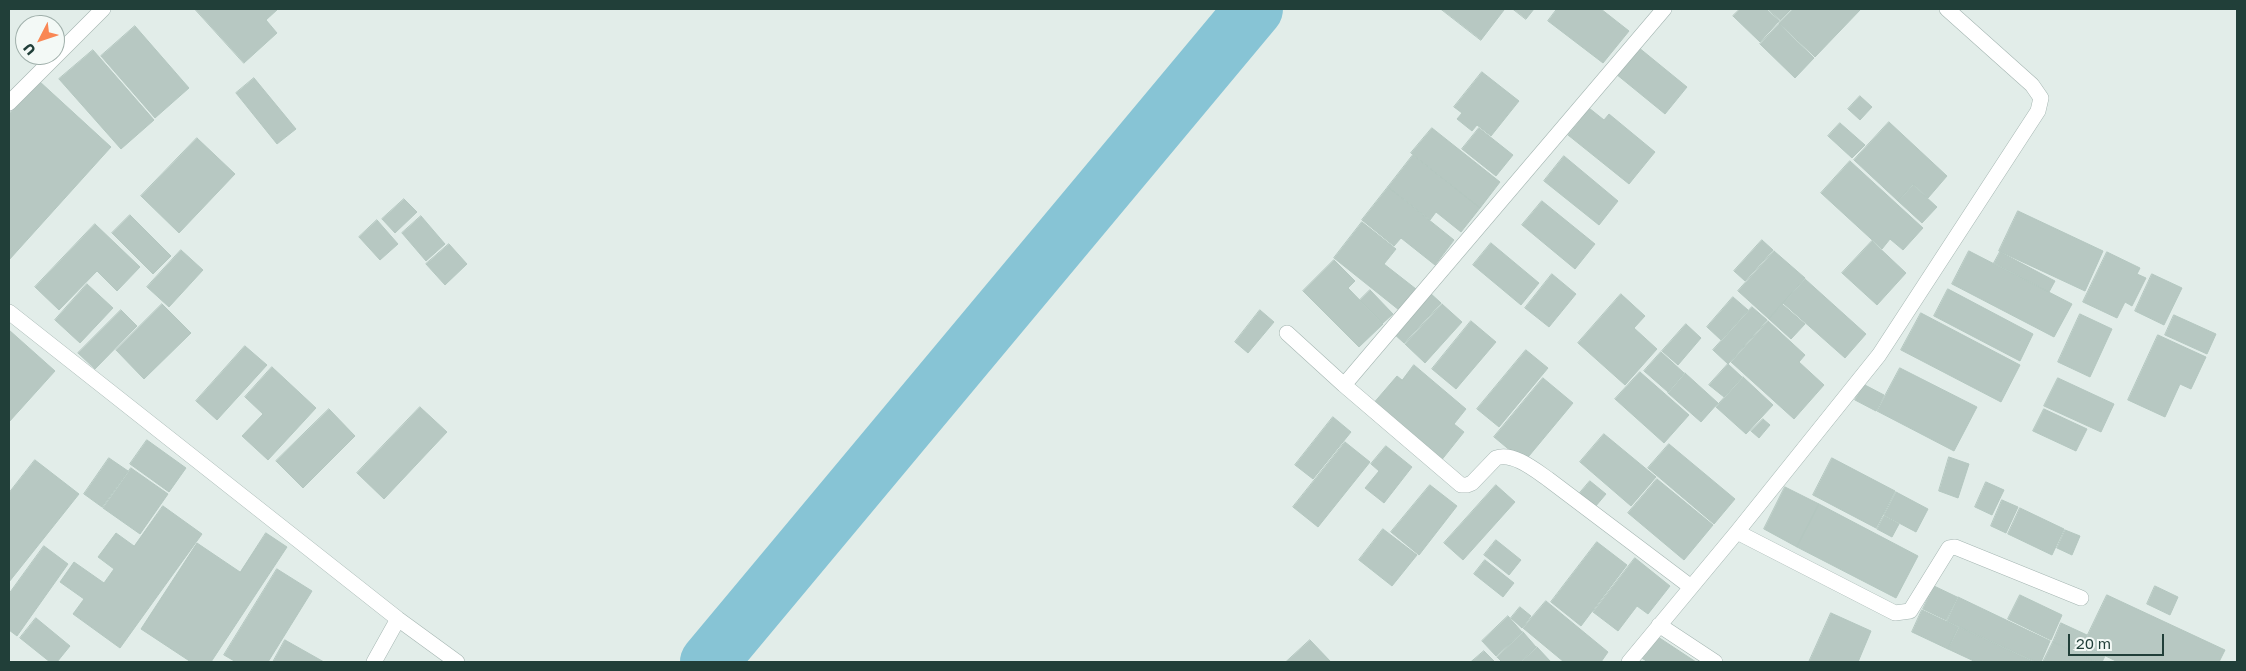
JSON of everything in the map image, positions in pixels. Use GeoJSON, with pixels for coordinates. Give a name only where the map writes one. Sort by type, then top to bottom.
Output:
{"type":"FeatureCollection","features":[{"type":"Feature","properties":{"kind":"street"},"geometry":{"type":"LineString","coordinates":[[9,103],[103,9]]}},
{"type":"Feature","properties":{"kind":"street"},"geometry":{"type":"LineString","coordinates":[[1344,385],[1664,9]]}},
{"type":"Feature","properties":{"kind":"street"},"geometry":{"type":"LineString","coordinates":[[1630,662],[1879,354],[2038,111],[2041,98],[2032,85],[1947,9]]}},
{"type":"Feature","properties":{"kind":"street"},"geometry":{"type":"LineString","coordinates":[[9,312],[398,619],[457,662]]}},
{"type":"Feature","properties":{"kind":"street"},"geometry":{"type":"LineString","coordinates":[[1287,333],[1344,385],[1461,485],[1467,485],[1472,482],[1496,458],[1501,456],[1528,466],[1691,586]]}},
{"type":"Feature","properties":{"kind":"street"},"geometry":{"type":"LineString","coordinates":[[1737,532],[1895,613],[1910,611],[1949,548],[1955,547],[2081,598]]}},
{"type":"Feature","properties":{"kind":"street"},"geometry":{"type":"LineString","coordinates":[[374,662],[398,619]]}},
{"type":"Feature","properties":{"kind":"street"},"geometry":{"type":"LineString","coordinates":[[1659,625],[1715,662]]}},
{"type":"Feature","properties":{"kind":"building"},"geometry":{"type":"Polygon","coordinates":[[[195,9],[278,9],[266,20],[277,33],[244,63],[195,9]]]}},
{"type":"Feature","properties":{"kind":"building"},"geometry":{"type":"Polygon","coordinates":[[[1441,9],[1502,9],[1504,10],[1481,40],[1441,9]]]}},
{"type":"Feature","properties":{"kind":"building"},"geometry":{"type":"Polygon","coordinates":[[[1513,9],[1534,9],[1526,19],[1513,9]]]}},
{"type":"Feature","properties":{"kind":"building"},"geometry":{"type":"Polygon","coordinates":[[[1557,9],[1601,9],[1629,31],[1603,63],[1548,21],[1557,9]]]}},
{"type":"Feature","properties":{"kind":"building"},"geometry":{"type":"Polygon","coordinates":[[[1740,9],[1766,9],[1779,21],[1760,42],[1733,16],[1740,9]]]}},
{"type":"Feature","properties":{"kind":"building"},"geometry":{"type":"Polygon","coordinates":[[[1768,9],[1791,9],[1780,20],[1768,9]]]}},
{"type":"Feature","properties":{"kind":"building"},"geometry":{"type":"Polygon","coordinates":[[[1793,9],[1861,9],[1815,57],[1779,23],[1793,9]]]}},
{"type":"Feature","properties":{"kind":"building"},"geometry":{"type":"Polygon","coordinates":[[[1779,24],[1814,58],[1795,78],[1760,44],[1779,24]]]}},
{"type":"Feature","properties":{"kind":"building"},"geometry":{"type":"Polygon","coordinates":[[[135,26],[189,88],[155,118],[101,56],[135,26]]]}},
{"type":"Feature","properties":{"kind":"building"},"geometry":{"type":"Polygon","coordinates":[[[1638,47],[1687,87],[1665,114],[1616,74],[1638,47]]]}},
{"type":"Feature","properties":{"kind":"building"},"geometry":{"type":"Polygon","coordinates":[[[93,50],[154,120],[121,149],[59,79],[93,50]]]}},
{"type":"Feature","properties":{"kind":"building"},"geometry":{"type":"Polygon","coordinates":[[[1482,72],[1519,101],[1491,136],[1477,125],[1472,131],[1457,119],[1462,113],[1454,107],[1482,72]]]}},
{"type":"Feature","properties":{"kind":"building"},"geometry":{"type":"Polygon","coordinates":[[[254,78],[296,129],[277,144],[236,93],[254,78]]]}},
{"type":"Feature","properties":{"kind":"building"},"geometry":{"type":"Polygon","coordinates":[[[39,81],[111,147],[9,260],[9,114],[39,81]]]}},
{"type":"Feature","properties":{"kind":"building"},"geometry":{"type":"Polygon","coordinates":[[[1860,96],[1872,107],[1860,120],[1848,109],[1860,96]]]}},
{"type":"Feature","properties":{"kind":"building"},"geometry":{"type":"Polygon","coordinates":[[[1589,108],[1604,120],[1609,114],[1655,152],[1629,184],[1568,135],[1589,108]]]}},
{"type":"Feature","properties":{"kind":"building"},"geometry":{"type":"Polygon","coordinates":[[[1889,122],[1947,176],[1928,198],[1913,184],[1898,201],[1854,160],[1889,122]]]}},
{"type":"Feature","properties":{"kind":"building"},"geometry":{"type":"Polygon","coordinates":[[[1840,123],[1865,145],[1852,158],[1828,136],[1840,123]]]}},
{"type":"Feature","properties":{"kind":"building"},"geometry":{"type":"Polygon","coordinates":[[[1432,128],[1500,182],[1480,208],[1411,153],[1432,128]]]}},
{"type":"Feature","properties":{"kind":"building"},"geometry":{"type":"Polygon","coordinates":[[[1479,128],[1513,155],[1496,176],[1462,149],[1479,128]]]}},
{"type":"Feature","properties":{"kind":"building"},"geometry":{"type":"Polygon","coordinates":[[[197,138],[235,174],[179,233],[141,196],[197,138]]]}},
{"type":"Feature","properties":{"kind":"building"},"geometry":{"type":"Polygon","coordinates":[[[1413,155],[1480,208],[1461,232],[1436,212],[1430,220],[1388,187],[1413,155]]]}},
{"type":"Feature","properties":{"kind":"building"},"geometry":{"type":"Polygon","coordinates":[[[1564,156],[1618,201],[1599,225],[1544,181],[1564,156]]]}},
{"type":"Feature","properties":{"kind":"building"},"geometry":{"type":"Polygon","coordinates":[[[1850,161],[1923,228],[1903,250],[1890,239],[1882,249],[1821,193],[1850,161]]]}},
{"type":"Feature","properties":{"kind":"building"},"geometry":{"type":"Polygon","coordinates":[[[1913,185],[1937,207],[1922,223],[1898,201],[1913,185]]]}},
{"type":"Feature","properties":{"kind":"building"},"geometry":{"type":"Polygon","coordinates":[[[1388,187],[1454,240],[1435,265],[1401,238],[1394,246],[1362,220],[1388,187]]]}},
{"type":"Feature","properties":{"kind":"building"},"geometry":{"type":"Polygon","coordinates":[[[404,199],[417,212],[395,233],[382,219],[404,199]]]}},
{"type":"Feature","properties":{"kind":"building"},"geometry":{"type":"Polygon","coordinates":[[[1542,201],[1595,244],[1575,269],[1522,225],[1542,201]]]}},
{"type":"Feature","properties":{"kind":"building"},"geometry":{"type":"Polygon","coordinates":[[[2018,211],[2103,251],[2085,291],[1999,251],[2018,211]]]}},
{"type":"Feature","properties":{"kind":"building"},"geometry":{"type":"Polygon","coordinates":[[[130,215],[171,256],[153,274],[112,233],[130,215]]]}},
{"type":"Feature","properties":{"kind":"building"},"geometry":{"type":"Polygon","coordinates":[[[421,216],[445,244],[426,261],[402,233],[421,216]]]}},
{"type":"Feature","properties":{"kind":"building"},"geometry":{"type":"Polygon","coordinates":[[[377,220],[398,244],[380,260],[359,237],[377,220]]]}},
{"type":"Feature","properties":{"kind":"building"},"geometry":{"type":"Polygon","coordinates":[[[1362,222],[1396,249],[1384,264],[1416,289],[1399,310],[1334,258],[1362,222]]]}},
{"type":"Feature","properties":{"kind":"building"},"geometry":{"type":"Polygon","coordinates":[[[95,224],[140,267],[117,291],[97,271],[59,310],[35,287],[95,224]]]}},
{"type":"Feature","properties":{"kind":"building"},"geometry":{"type":"Polygon","coordinates":[[[1762,240],[1773,250],[1745,281],[1734,271],[1762,240]]]}},
{"type":"Feature","properties":{"kind":"building"},"geometry":{"type":"Polygon","coordinates":[[[1872,241],[1906,273],[1877,305],[1842,273],[1872,241]]]}},
{"type":"Feature","properties":{"kind":"building"},"geometry":{"type":"Polygon","coordinates":[[[1491,243],[1539,283],[1521,305],[1473,265],[1491,243]]]}},
{"type":"Feature","properties":{"kind":"building"},"geometry":{"type":"Polygon","coordinates":[[[449,244],[467,264],[445,285],[426,264],[449,244]]]}},
{"type":"Feature","properties":{"kind":"building"},"geometry":{"type":"Polygon","coordinates":[[[181,250],[203,270],[169,307],[147,287],[181,250]]]}},
{"type":"Feature","properties":{"kind":"building"},"geometry":{"type":"Polygon","coordinates":[[[1774,251],[1805,278],[1769,319],[1738,291],[1774,251]]]}},
{"type":"Feature","properties":{"kind":"building"},"geometry":{"type":"Polygon","coordinates":[[[1969,251],[2072,304],[2054,337],[1952,284],[1969,251]]]}},
{"type":"Feature","properties":{"kind":"building"},"geometry":{"type":"Polygon","coordinates":[[[2000,252],[2055,281],[2049,292],[1994,263],[2000,252]]]}},
{"type":"Feature","properties":{"kind":"building"},"geometry":{"type":"Polygon","coordinates":[[[2107,252],[2140,268],[2137,274],[2146,278],[2132,306],[2125,302],[2117,318],[2083,302],[2107,252]]]}},
{"type":"Feature","properties":{"kind":"building"},"geometry":{"type":"Polygon","coordinates":[[[1334,260],[1355,281],[1348,288],[1383,324],[1359,347],[1303,291],[1334,260]]]}},
{"type":"Feature","properties":{"kind":"building"},"geometry":{"type":"Polygon","coordinates":[[[1552,274],[1576,294],[1549,327],[1525,308],[1552,274]]]}},
{"type":"Feature","properties":{"kind":"building"},"geometry":{"type":"Polygon","coordinates":[[[2152,274],[2182,288],[2164,325],[2135,311],[2152,274]]]}},
{"type":"Feature","properties":{"kind":"building"},"geometry":{"type":"Polygon","coordinates":[[[1805,279],[1866,334],[1845,358],[1783,303],[1805,279]]]}},
{"type":"Feature","properties":{"kind":"building"},"geometry":{"type":"Polygon","coordinates":[[[87,284],[113,308],[80,343],[55,320],[87,284]]]}},
{"type":"Feature","properties":{"kind":"building"},"geometry":{"type":"Polygon","coordinates":[[[1948,289],[2033,334],[2020,361],[1934,316],[1948,289]]]}},
{"type":"Feature","properties":{"kind":"building"},"geometry":{"type":"Polygon","coordinates":[[[1370,290],[1393,314],[1383,323],[1360,300],[1370,290]]]}},
{"type":"Feature","properties":{"kind":"building"},"geometry":{"type":"Polygon","coordinates":[[[1429,292],[1441,303],[1404,343],[1392,332],[1429,292]]]}},
{"type":"Feature","properties":{"kind":"building"},"geometry":{"type":"Polygon","coordinates":[[[1621,294],[1645,316],[1634,328],[1657,349],[1625,385],[1578,343],[1621,294]]]}},
{"type":"Feature","properties":{"kind":"building"},"geometry":{"type":"Polygon","coordinates":[[[1733,297],[1748,310],[1721,340],[1707,327],[1733,297]]]}},
{"type":"Feature","properties":{"kind":"building"},"geometry":{"type":"Polygon","coordinates":[[[162,304],[191,333],[144,379],[116,350],[162,304]]]}},
{"type":"Feature","properties":{"kind":"building"},"geometry":{"type":"Polygon","coordinates":[[[1442,304],[1462,322],[1425,363],[1405,344],[1442,304]]]}},
{"type":"Feature","properties":{"kind":"building"},"geometry":{"type":"Polygon","coordinates":[[[1782,304],[1805,324],[1791,339],[1769,319],[1782,304]]]}},
{"type":"Feature","properties":{"kind":"building"},"geometry":{"type":"Polygon","coordinates":[[[1752,307],[1767,320],[1728,364],[1713,350],[1752,307]]]}},
{"type":"Feature","properties":{"kind":"building"},"geometry":{"type":"Polygon","coordinates":[[[121,310],[137,326],[95,369],[78,353],[121,310]]]}},
{"type":"Feature","properties":{"kind":"building"},"geometry":{"type":"Polygon","coordinates":[[[1260,310],[1274,322],[1248,353],[1235,342],[1260,310]]]}},
{"type":"Feature","properties":{"kind":"building"},"geometry":{"type":"Polygon","coordinates":[[[1921,313],[2020,365],[2001,402],[1901,350],[1921,313]]]}},
{"type":"Feature","properties":{"kind":"building"},"geometry":{"type":"Polygon","coordinates":[[[2080,314],[2112,329],[2090,377],[2058,362],[2080,314]]]}},
{"type":"Feature","properties":{"kind":"building"},"geometry":{"type":"Polygon","coordinates":[[[2174,315],[2216,334],[2207,354],[2165,335],[2174,315]]]}},
{"type":"Feature","properties":{"kind":"building"},"geometry":{"type":"Polygon","coordinates":[[[1471,321],[1496,342],[1456,389],[1432,369],[1471,321]]]}},
{"type":"Feature","properties":{"kind":"building"},"geometry":{"type":"Polygon","coordinates":[[[1768,321],[1805,355],[1799,362],[1824,385],[1794,419],[1731,362],[1768,321]]]}},
{"type":"Feature","properties":{"kind":"building"},"geometry":{"type":"Polygon","coordinates":[[[1686,324],[1701,338],[1678,365],[1662,351],[1686,324]]]}},
{"type":"Feature","properties":{"kind":"building"},"geometry":{"type":"Polygon","coordinates":[[[9,330],[55,371],[9,422],[9,330]]]}},
{"type":"Feature","properties":{"kind":"building"},"geometry":{"type":"Polygon","coordinates":[[[2158,335],[2206,357],[2191,389],[2180,384],[2165,417],[2128,400],[2158,335]]]}},
{"type":"Feature","properties":{"kind":"building"},"geometry":{"type":"Polygon","coordinates":[[[245,346],[267,365],[217,420],[196,401],[245,346]]]}},
{"type":"Feature","properties":{"kind":"building"},"geometry":{"type":"Polygon","coordinates":[[[1526,350],[1548,368],[1499,427],[1477,409],[1526,350]]]}},
{"type":"Feature","properties":{"kind":"building"},"geometry":{"type":"Polygon","coordinates":[[[1661,352],[1684,373],[1668,392],[1644,371],[1661,352]]]}},
{"type":"Feature","properties":{"kind":"building"},"geometry":{"type":"Polygon","coordinates":[[[1728,364],[1742,377],[1724,397],[1709,385],[1728,364]]]}},
{"type":"Feature","properties":{"kind":"building"},"geometry":{"type":"Polygon","coordinates":[[[1414,365],[1466,409],[1454,424],[1464,432],[1440,462],[1372,405],[1397,376],[1402,380],[1414,365]]]}},
{"type":"Feature","properties":{"kind":"building"},"geometry":{"type":"Polygon","coordinates":[[[272,367],[316,408],[268,460],[242,436],[263,414],[245,397],[272,367]]]}},
{"type":"Feature","properties":{"kind":"building"},"geometry":{"type":"Polygon","coordinates":[[[1900,368],[1977,407],[1954,451],[1877,411],[1900,368]]]}},
{"type":"Feature","properties":{"kind":"building"},"geometry":{"type":"Polygon","coordinates":[[[1640,372],[1689,415],[1664,443],[1615,399],[1640,372]]]}},
{"type":"Feature","properties":{"kind":"building"},"geometry":{"type":"Polygon","coordinates":[[[1685,373],[1718,403],[1701,422],[1668,393],[1685,373]]]}},
{"type":"Feature","properties":{"kind":"building"},"geometry":{"type":"Polygon","coordinates":[[[1743,377],[1773,405],[1746,434],[1716,407],[1743,377]]]}},
{"type":"Feature","properties":{"kind":"building"},"geometry":{"type":"Polygon","coordinates":[[[1543,378],[1573,403],[1524,462],[1494,437],[1543,378]]]}},
{"type":"Feature","properties":{"kind":"building"},"geometry":{"type":"Polygon","coordinates":[[[2058,378],[2114,404],[2101,432],[2044,406],[2058,378]]]}},
{"type":"Feature","properties":{"kind":"building"},"geometry":{"type":"Polygon","coordinates":[[[1863,384],[1884,395],[1876,411],[1855,400],[1863,384]]]}},
{"type":"Feature","properties":{"kind":"building"},"geometry":{"type":"Polygon","coordinates":[[[420,407],[447,432],[384,499],[357,473],[420,407]]]}},
{"type":"Feature","properties":{"kind":"building"},"geometry":{"type":"Polygon","coordinates":[[[329,409],[355,436],[303,488],[276,461],[329,409]]]}},
{"type":"Feature","properties":{"kind":"building"},"geometry":{"type":"Polygon","coordinates":[[[2044,409],[2087,429],[2076,451],[2033,431],[2044,409]]]}},
{"type":"Feature","properties":{"kind":"building"},"geometry":{"type":"Polygon","coordinates":[[[1333,417],[1351,432],[1313,479],[1295,465],[1333,417]]]}},
{"type":"Feature","properties":{"kind":"building"},"geometry":{"type":"Polygon","coordinates":[[[1763,419],[1770,425],[1759,438],[1751,431],[1763,419]]]}},
{"type":"Feature","properties":{"kind":"building"},"geometry":{"type":"Polygon","coordinates":[[[1604,434],[1656,477],[1631,506],[1580,462],[1604,434]]]}},
{"type":"Feature","properties":{"kind":"building"},"geometry":{"type":"Polygon","coordinates":[[[147,440],[186,468],[169,492],[130,464],[147,440]]]}},
{"type":"Feature","properties":{"kind":"building"},"geometry":{"type":"Polygon","coordinates":[[[1345,442],[1370,462],[1318,527],[1293,507],[1345,442]]]}},
{"type":"Feature","properties":{"kind":"building"},"geometry":{"type":"Polygon","coordinates":[[[1669,444],[1735,499],[1714,524],[1648,468],[1669,444]]]}},
{"type":"Feature","properties":{"kind":"building"},"geometry":{"type":"Polygon","coordinates":[[[1386,446],[1412,467],[1384,503],[1365,488],[1379,471],[1371,464],[1386,446]]]}},
{"type":"Feature","properties":{"kind":"building"},"geometry":{"type":"Polygon","coordinates":[[[1949,457],[1969,464],[1958,498],[1939,491],[1949,457]]]}},
{"type":"Feature","properties":{"kind":"building"},"geometry":{"type":"Polygon","coordinates":[[[109,458],[128,471],[102,507],[84,494],[109,458]]]}},
{"type":"Feature","properties":{"kind":"building"},"geometry":{"type":"Polygon","coordinates":[[[1832,458],[1895,491],[1876,528],[1813,495],[1832,458]]]}},
{"type":"Feature","properties":{"kind":"building"},"geometry":{"type":"Polygon","coordinates":[[[35,460],[79,494],[9,582],[9,493],[35,460]]]}},
{"type":"Feature","properties":{"kind":"building"},"geometry":{"type":"Polygon","coordinates":[[[131,468],[168,494],[140,534],[103,508],[131,468]]]}},
{"type":"Feature","properties":{"kind":"building"},"geometry":{"type":"Polygon","coordinates":[[[1657,479],[1713,525],[1684,560],[1628,513],[1657,479]]]}},
{"type":"Feature","properties":{"kind":"building"},"geometry":{"type":"Polygon","coordinates":[[[1590,481],[1606,494],[1595,507],[1579,494],[1590,481]]]}},
{"type":"Feature","properties":{"kind":"building"},"geometry":{"type":"Polygon","coordinates":[[[1986,482],[2004,490],[1992,515],[1975,507],[1986,482]]]}},
{"type":"Feature","properties":{"kind":"building"},"geometry":{"type":"Polygon","coordinates":[[[1430,485],[1457,506],[1419,555],[1391,532],[1430,485]]]}},
{"type":"Feature","properties":{"kind":"building"},"geometry":{"type":"Polygon","coordinates":[[[1496,485],[1515,502],[1463,560],[1444,543],[1496,485]]]}},
{"type":"Feature","properties":{"kind":"building"},"geometry":{"type":"Polygon","coordinates":[[[1785,487],[1819,504],[1797,547],[1764,529],[1785,487]]]}},
{"type":"Feature","properties":{"kind":"building"},"geometry":{"type":"Polygon","coordinates":[[[1896,492],[1928,509],[1916,532],[1884,515],[1896,492]]]}},
{"type":"Feature","properties":{"kind":"building"},"geometry":{"type":"Polygon","coordinates":[[[2002,500],[2018,507],[2006,533],[1991,526],[2002,500]]]}},
{"type":"Feature","properties":{"kind":"building"},"geometry":{"type":"Polygon","coordinates":[[[1819,504],[1918,556],[1896,598],[1797,547],[1819,504]]]}},
{"type":"Feature","properties":{"kind":"building"},"geometry":{"type":"Polygon","coordinates":[[[163,506],[202,534],[120,648],[73,614],[84,599],[60,582],[74,562],[104,583],[114,569],[98,557],[116,533],[134,546],[163,506]]]}},
{"type":"Feature","properties":{"kind":"building"},"geometry":{"type":"Polygon","coordinates":[[[2020,508],[2064,529],[2052,555],[2008,534],[2020,508]]]}},
{"type":"Feature","properties":{"kind":"building"},"geometry":{"type":"Polygon","coordinates":[[[1884,516],[1899,524],[1892,537],[1877,529],[1884,516]]]}},
{"type":"Feature","properties":{"kind":"building"},"geometry":{"type":"Polygon","coordinates":[[[1383,529],[1417,555],[1392,586],[1359,560],[1383,529]]]}},
{"type":"Feature","properties":{"kind":"building"},"geometry":{"type":"Polygon","coordinates":[[[2065,530],[2080,536],[2072,555],[2057,548],[2065,530]]]}},
{"type":"Feature","properties":{"kind":"building"},"geometry":{"type":"Polygon","coordinates":[[[266,533],[287,547],[211,662],[191,662],[141,629],[197,543],[240,572],[266,533]]]}},
{"type":"Feature","properties":{"kind":"building"},"geometry":{"type":"Polygon","coordinates":[[[1496,540],[1521,560],[1509,575],[1484,555],[1496,540]]]}},
{"type":"Feature","properties":{"kind":"building"},"geometry":{"type":"Polygon","coordinates":[[[1597,542],[1627,565],[1581,626],[1551,602],[1597,542]]]}},
{"type":"Feature","properties":{"kind":"building"},"geometry":{"type":"Polygon","coordinates":[[[44,546],[68,564],[17,636],[9,630],[9,594],[44,546]]]}},
{"type":"Feature","properties":{"kind":"building"},"geometry":{"type":"Polygon","coordinates":[[[1635,558],[1670,586],[1648,614],[1637,606],[1618,631],[1593,612],[1635,558]]]}},
{"type":"Feature","properties":{"kind":"building"},"geometry":{"type":"Polygon","coordinates":[[[1485,560],[1514,583],[1503,597],[1474,574],[1485,560]]]}},
{"type":"Feature","properties":{"kind":"building"},"geometry":{"type":"Polygon","coordinates":[[[277,569],[312,591],[268,662],[236,662],[224,655],[277,569]]]}},
{"type":"Feature","properties":{"kind":"building"},"geometry":{"type":"Polygon","coordinates":[[[1934,586],[1957,597],[1946,620],[1923,609],[1934,586]]]}},
{"type":"Feature","properties":{"kind":"building"},"geometry":{"type":"Polygon","coordinates":[[[2155,586],[2178,597],[2170,615],[2147,604],[2155,586]]]}},
{"type":"Feature","properties":{"kind":"building"},"geometry":{"type":"Polygon","coordinates":[[[2020,595],[2062,615],[2051,640],[2008,619],[2020,595]]]}},
{"type":"Feature","properties":{"kind":"building"},"geometry":{"type":"Polygon","coordinates":[[[2107,595],[2225,650],[2219,662],[2118,662],[2083,645],[2107,595]]]}},
{"type":"Feature","properties":{"kind":"building"},"geometry":{"type":"Polygon","coordinates":[[[1958,597],[2050,641],[2041,662],[2036,662],[1947,621],[1958,597]]]}},
{"type":"Feature","properties":{"kind":"building"},"geometry":{"type":"Polygon","coordinates":[[[1546,601],[1608,652],[1601,662],[1564,662],[1523,628],[1546,601]]]}},
{"type":"Feature","properties":{"kind":"building"},"geometry":{"type":"Polygon","coordinates":[[[1520,607],[1531,616],[1522,628],[1511,618],[1520,607]]]}},
{"type":"Feature","properties":{"kind":"building"},"geometry":{"type":"Polygon","coordinates":[[[1922,610],[1958,627],[1948,649],[1912,632],[1922,610]]]}},
{"type":"Feature","properties":{"kind":"building"},"geometry":{"type":"Polygon","coordinates":[[[1831,613],[1871,631],[1858,662],[1809,662],[1831,613]]]}},
{"type":"Feature","properties":{"kind":"building"},"geometry":{"type":"Polygon","coordinates":[[[1508,616],[1522,632],[1496,656],[1482,641],[1508,616]]]}},
{"type":"Feature","properties":{"kind":"building"},"geometry":{"type":"Polygon","coordinates":[[[36,618],[70,646],[57,662],[50,662],[20,638],[36,618]]]}},
{"type":"Feature","properties":{"kind":"building"},"geometry":{"type":"Polygon","coordinates":[[[2061,623],[2087,635],[2082,646],[2105,656],[2102,662],[2097,662],[2053,642],[2061,623]]]}},
{"type":"Feature","properties":{"kind":"building"},"geometry":{"type":"Polygon","coordinates":[[[1959,627],[2034,662],[1976,662],[1948,649],[1959,627]]]}},
{"type":"Feature","properties":{"kind":"building"},"geometry":{"type":"Polygon","coordinates":[[[1523,632],[1536,647],[1520,662],[1502,662],[1497,657],[1523,632]]]}},
{"type":"Feature","properties":{"kind":"building"},"geometry":{"type":"Polygon","coordinates":[[[1655,635],[1696,662],[1648,662],[1640,657],[1655,635]]]}},
{"type":"Feature","properties":{"kind":"building"},"geometry":{"type":"Polygon","coordinates":[[[285,640],[324,662],[273,662],[285,640]]]}},
{"type":"Feature","properties":{"kind":"building"},"geometry":{"type":"Polygon","coordinates":[[[1310,640],[1331,662],[1286,662],[1310,640]]]}},
{"type":"Feature","properties":{"kind":"building"},"geometry":{"type":"Polygon","coordinates":[[[2053,642],[2096,662],[2043,662],[2053,642]]]}},
{"type":"Feature","properties":{"kind":"building"},"geometry":{"type":"Polygon","coordinates":[[[1537,647],[1551,662],[1521,662],[1537,647]]]}},
{"type":"Feature","properties":{"kind":"building"},"geometry":{"type":"Polygon","coordinates":[[[1484,651],[1495,662],[1471,662],[1484,651]]]}},
{"type":"Feature","properties":{"kind":"waterway"},"geometry":{"type":"LineString","coordinates":[[709,662],[1254,9]]}}]}
